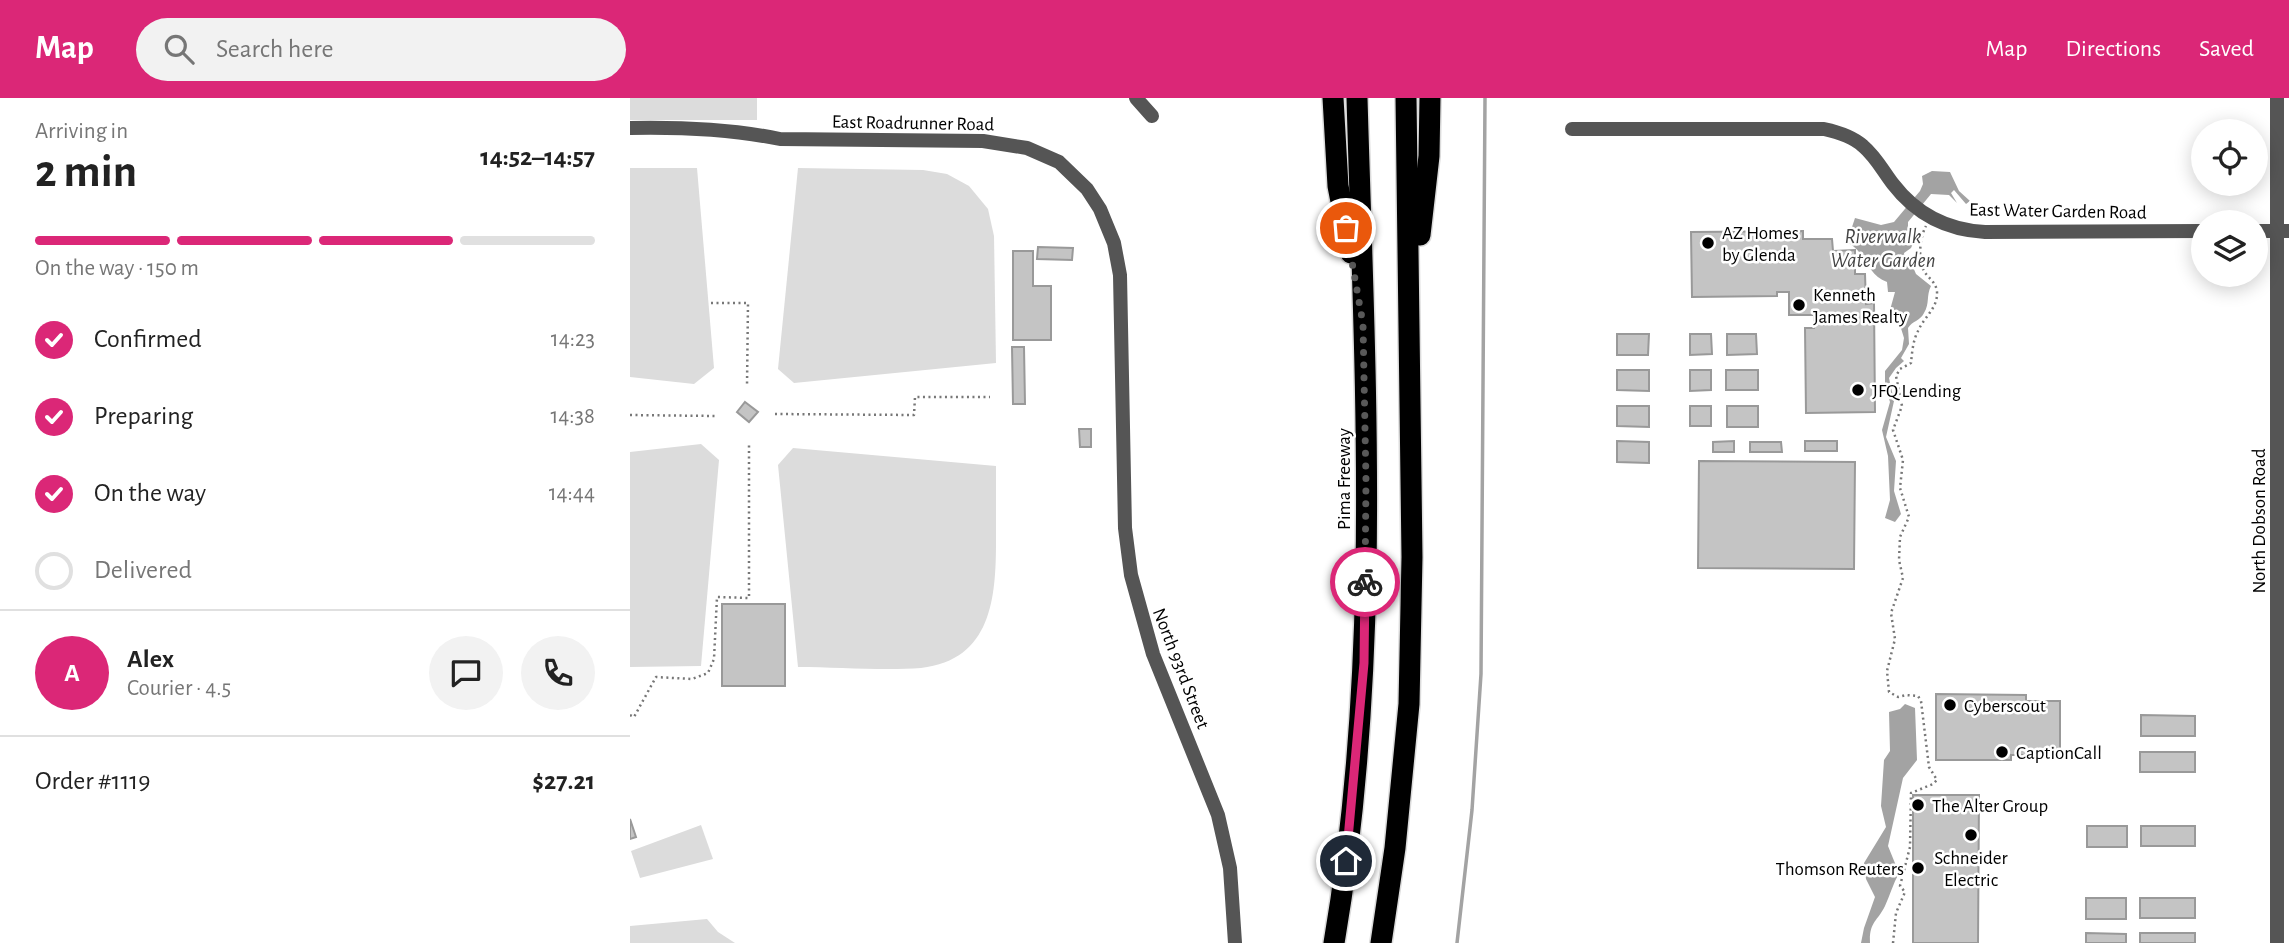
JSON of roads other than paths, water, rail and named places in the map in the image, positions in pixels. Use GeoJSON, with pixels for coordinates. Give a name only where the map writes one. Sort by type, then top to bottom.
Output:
{"type":"FeatureCollection","features":[{"type":"Feature","properties":{"kind":"highway"},"geometry":{"type":"LineString","coordinates":[[1333,98],[1338,186],[1363,324]]}},
{"type":"Feature","properties":{"kind":"highway","name":"Pima Freeway"},"geometry":{"type":"LineString","coordinates":[[1334,943],[1346,861],[1364,663],[1366,481],[1357,98]]}},
{"type":"Feature","properties":{"kind":"highway"},"geometry":{"type":"LineString","coordinates":[[1381,943],[1395,848],[1409,704],[1412,557],[1406,98]]}},
{"type":"Feature","properties":{"kind":"highway"},"geometry":{"type":"LineString","coordinates":[[1410,318],[1429,156],[1430,98]]}},
{"type":"Feature","properties":{"kind":"street"},"geometry":{"type":"LineString","coordinates":[[1136,98],[1152,116]]}},
{"type":"Feature","properties":{"kind":"street","name":"North Dobson Road"},"geometry":{"type":"LineString","coordinates":[[2277,98],[2283,230],[2277,943]]}},
{"type":"Feature","properties":{"kind":"street","name":"East Roadrunner Road"},"geometry":{"type":"LineString","coordinates":[[630,128],[704,129],[752,133],[780,139],[983,141],[1027,148],[1059,162],[1087,189],[1108,226],[1119,275]]}},
{"type":"Feature","properties":{"kind":"street","name":"East Water Garden Road"},"geometry":{"type":"LineString","coordinates":[[1572,129],[1824,129],[1843,134],[1861,144],[1875,157],[1893,185],[1903,195],[1928,216],[1953,227],[1986,232],[2191,231]]}},
{"type":"Feature","properties":{"kind":"street","name":"North 93rd Street"},"geometry":{"type":"LineString","coordinates":[[1119,275],[1125,528],[1131,575],[1153,654],[1218,815],[1230,868],[1235,943]]}},
{"type":"Feature","properties":{"kind":"water","name":"Riverwalk Water Garden"},"geometry":{"type":"Polygon","coordinates":[[[1932,171],[1950,172],[1959,191],[1970,201],[1966,204],[1954,190],[1951,193],[1957,203],[1949,195],[1931,194],[1908,222],[1908,228],[1915,239],[1911,248],[1904,253],[1905,260],[1916,274],[1931,286],[1924,313],[1908,328],[1909,344],[1901,358],[1904,361],[1889,378],[1894,401],[1886,437],[1896,461],[1894,491],[1901,514],[1895,522],[1885,518],[1890,500],[1888,456],[1882,430],[1890,402],[1885,386],[1885,371],[1902,350],[1904,338],[1900,325],[1890,310],[1895,292],[1888,292],[1887,282],[1880,279],[1858,251],[1846,242],[1846,232],[1852,227],[1855,218],[1881,225],[1894,222],[1920,191],[1922,176],[1932,171]]]}},
{"type":"Feature","properties":{"kind":"water"},"geometry":{"type":"Polygon","coordinates":[[[1905,704],[1915,708],[1917,760],[1903,778],[1888,846],[1899,873],[1885,906],[1872,926],[1870,943],[1861,943],[1875,897],[1866,879],[1864,863],[1886,827],[1881,806],[1884,760],[1890,751],[1889,712],[1900,709],[1905,704]]]}},
{"type":"Feature","properties":{"kind":"waterway"},"geometry":{"type":"LineString","coordinates":[[1457,943],[1472,810],[1481,674],[1485,98]]}},
{"type":"Feature","properties":{"kind":"place","name":"AZ Homes by Glenda"},"geometry":{"type":"Point","coordinates":[1708,243]}},
{"type":"Feature","properties":{"kind":"place","name":"Kenneth James Realty"},"geometry":{"type":"Point","coordinates":[1799,305]}},
{"type":"Feature","properties":{"kind":"place","name":"JFQ Lending"},"geometry":{"type":"Point","coordinates":[1858,390]}},
{"type":"Feature","properties":{"kind":"place","name":"Cyberscout"},"geometry":{"type":"Point","coordinates":[1950,705]}},
{"type":"Feature","properties":{"kind":"place","name":"CaptionCall"},"geometry":{"type":"Point","coordinates":[2002,752]}},
{"type":"Feature","properties":{"kind":"place","name":"The Alter Group"},"geometry":{"type":"Point","coordinates":[1918,805]}},
{"type":"Feature","properties":{"kind":"place","name":"Schneider Electric"},"geometry":{"type":"Point","coordinates":[1971,835]}},
{"type":"Feature","properties":{"kind":"place","name":"Thomson Reuters"},"geometry":{"type":"Point","coordinates":[1918,868]}}]}
